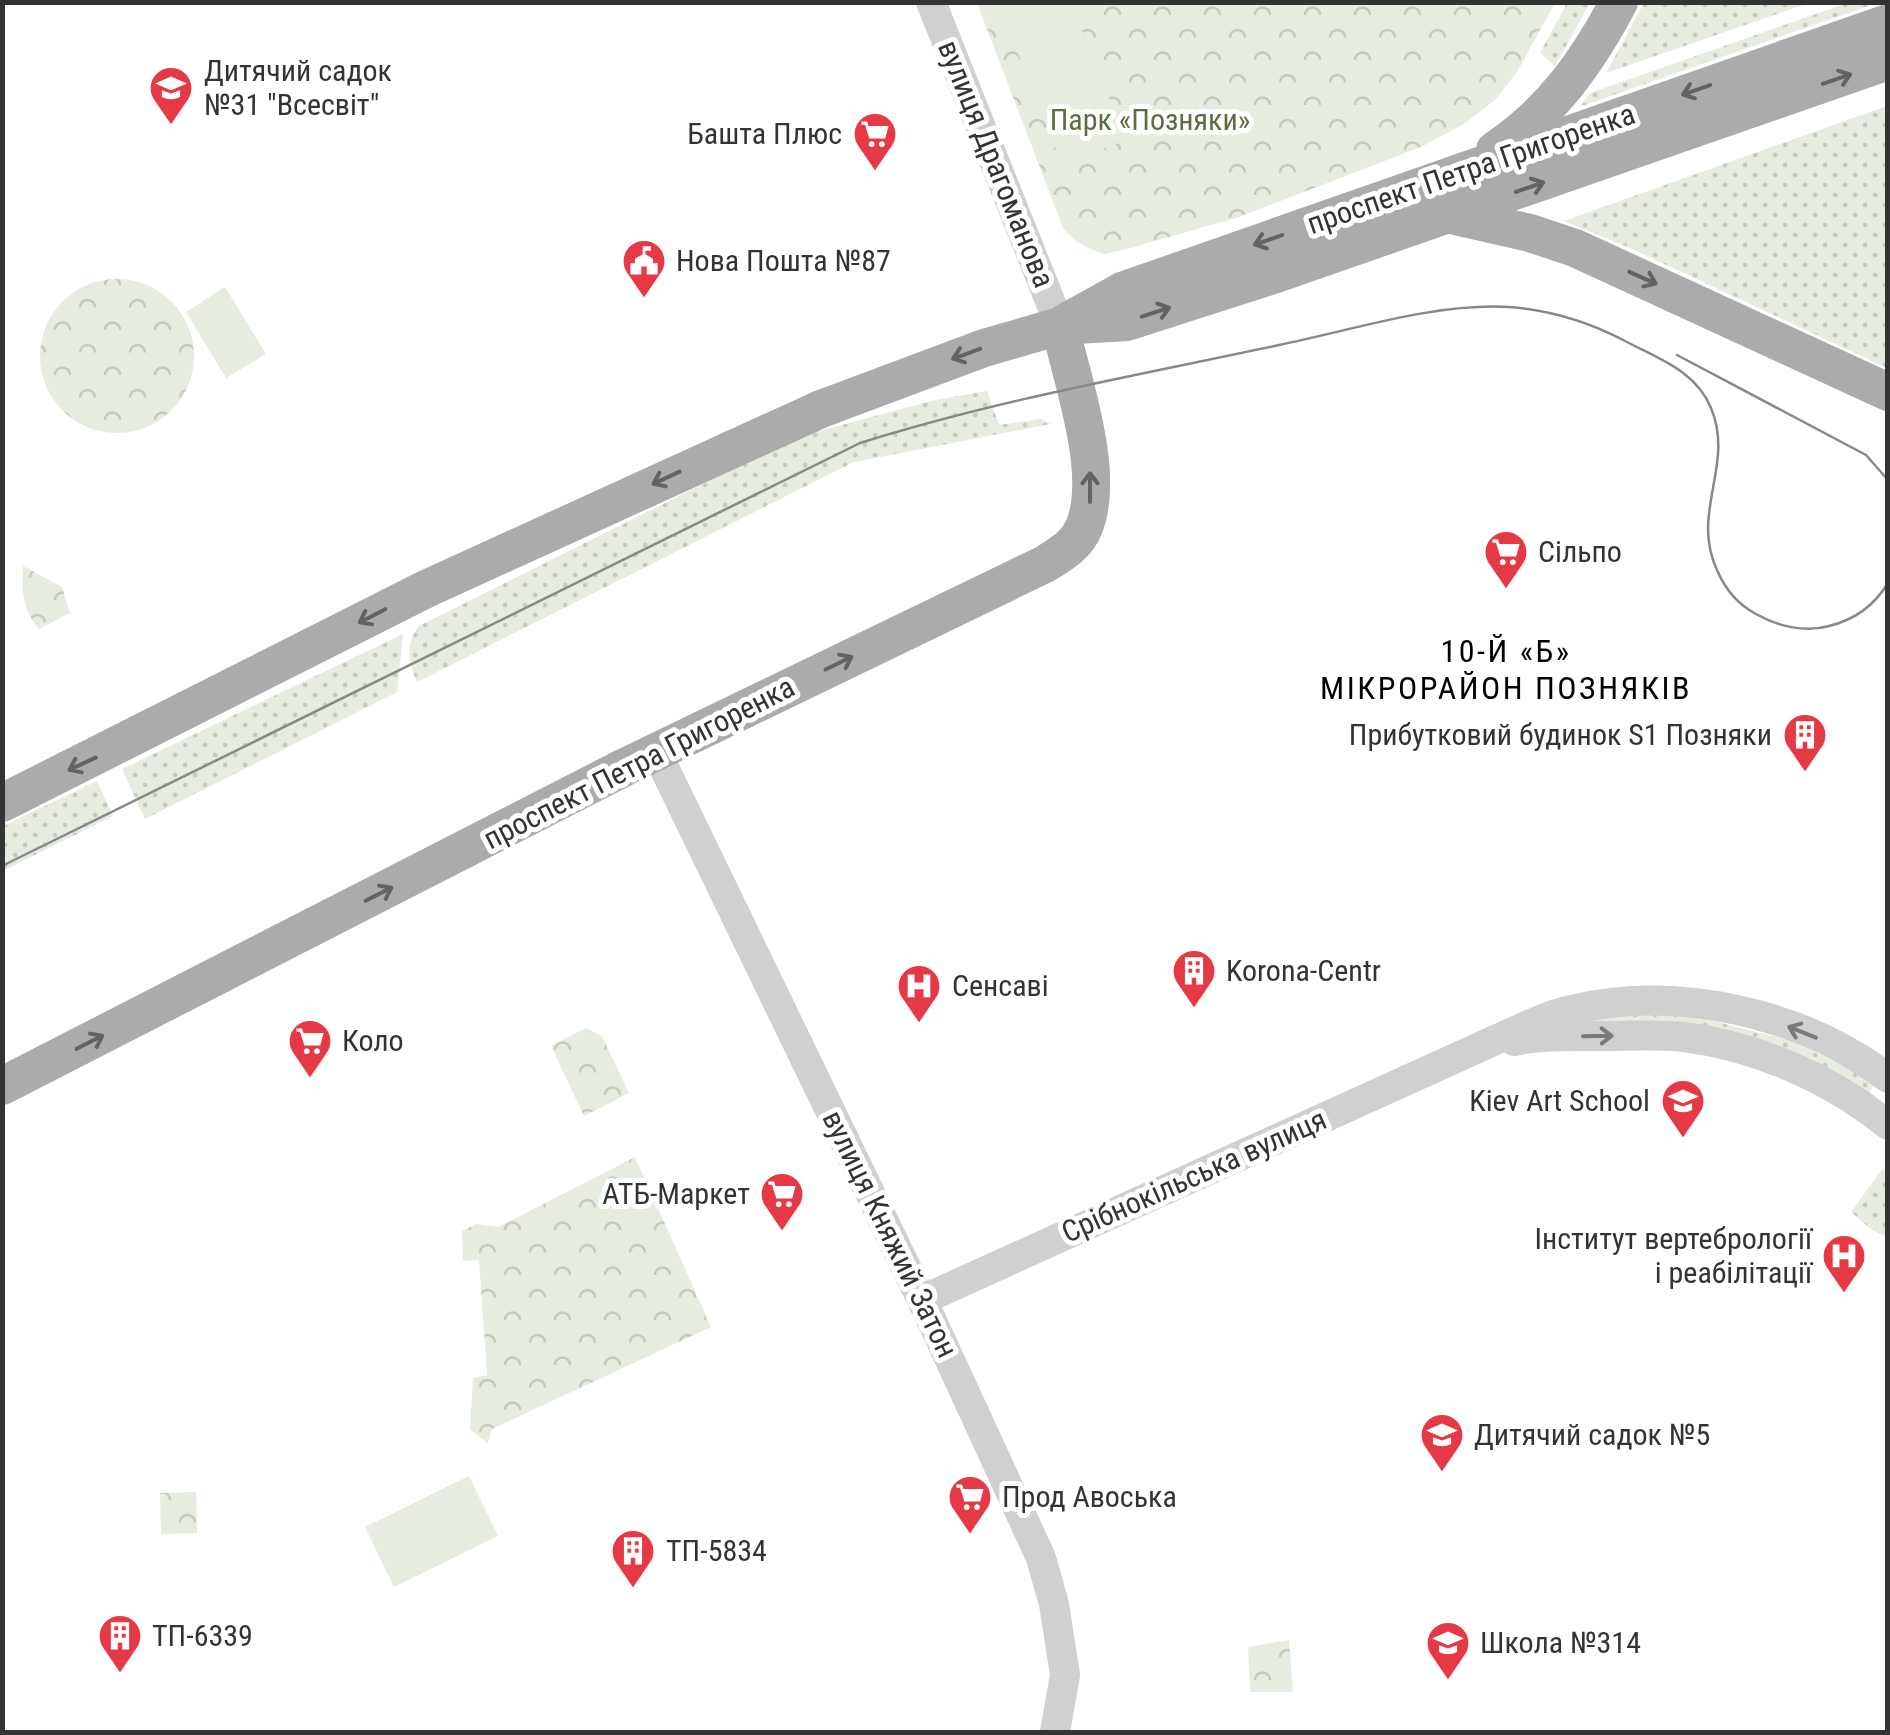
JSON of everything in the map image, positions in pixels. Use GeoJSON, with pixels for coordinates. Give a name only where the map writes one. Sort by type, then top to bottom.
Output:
{"type":"FeatureCollection","features":[{"type":"Feature","properties":{"kind":"main road"},"geometry":{"type":"LineString","coordinates":[[1459,174],[1513,138],[1547,108],[1595,46],[1619,2]]}},
{"type":"Feature","properties":{"kind":"main road","name":"проспект Петра Григоренка"},"geometry":{"type":"LineString","coordinates":[[1060,326],[1122,291],[1888,23]]}},
{"type":"Feature","properties":{"kind":"main road","name":"проспект Петра Григоренка"},"geometry":{"type":"LineString","coordinates":[[2,803],[426,589],[791,421],[964,354],[1060,326],[1127,322],[1452,215],[1888,60]]}},
{"type":"Feature","properties":{"kind":"main road"},"geometry":{"type":"LineString","coordinates":[[1452,215],[1575,248],[1888,392]]}},
{"type":"Feature","properties":{"kind":"main road","name":"проспект Петра Григоренка"},"geometry":{"type":"LineString","coordinates":[[2,1086],[656,751],[1045,564],[1070,548],[1084,528],[1092,494],[1088,449],[1060,326]]}},
{"type":"Feature","properties":{"kind":"street","name":"вулиця Драгоманова"},"geometry":{"type":"LineString","coordinates":[[931,2],[1060,326]]}},
{"type":"Feature","properties":{"kind":"street","name":"вулиця Княжий Затон"},"geometry":{"type":"LineString","coordinates":[[656,751],[922,1300],[1041,1558],[1054,1604],[1066,1675],[1055,1732]]}},
{"type":"Feature","properties":{"kind":"street","name":"Срібнокільська вулиця"},"geometry":{"type":"LineString","coordinates":[[922,1300],[1569,1010],[1633,1000],[1676,1000],[1733,1010],[1804,1032],[1888,1078]]}},
{"type":"Feature","properties":{"kind":"street","name":"Срібнокільська вулиця"},"geometry":{"type":"LineString","coordinates":[[1468,1054],[1538,1037],[1661,1035],[1698,1039],[1738,1048],[1798,1071],[1853,1100],[1888,1126]]}},
{"type":"Feature","properties":{"kind":"green space"},"geometry":{"type":"Polygon","coordinates":[[[1644,2],[1809,3],[1606,73],[1644,2]]]}},
{"type":"Feature","properties":{"kind":"green space","name":"Парк «Позняки»"},"geometry":{"type":"Polygon","coordinates":[[[977,3],[1555,3],[1517,72],[1495,100],[1464,124],[1421,147],[1239,217],[1104,254],[1076,241],[1063,228],[977,3]]]}},
{"type":"Feature","properties":{"kind":"green space"},"geometry":{"type":"Polygon","coordinates":[[[998,3],[1071,3],[1126,140],[1062,165],[998,3]]]}},
{"type":"Feature","properties":{"kind":"green space"},"geometry":{"type":"Polygon","coordinates":[[[1567,3],[1590,3],[1555,66],[1540,53],[1567,3]]]}},
{"type":"Feature","properties":{"kind":"green space"},"geometry":{"type":"Polygon","coordinates":[[[1847,3],[1877,3],[1579,107],[1590,93],[1847,3]]]}},
{"type":"Feature","properties":{"kind":"green space"},"geometry":{"type":"Polygon","coordinates":[[[1887,106],[1887,368],[1564,221],[1887,106]]]}},
{"type":"Feature","properties":{"kind":"green space"},"geometry":{"type":"Polygon","coordinates":[[[117,279],[147,285],[172,301],[188,326],[194,356],[188,386],[172,411],[147,427],[117,433],[87,427],[62,411],[46,386],[40,356],[46,326],[62,301],[87,285],[117,279]]]}},
{"type":"Feature","properties":{"kind":"green space"},"geometry":{"type":"Polygon","coordinates":[[[225,287],[266,354],[226,378],[186,312],[225,287]]]}},
{"type":"Feature","properties":{"kind":"green space"},"geometry":{"type":"Polygon","coordinates":[[[987,391],[999,425],[1041,419],[1051,424],[854,462],[417,682],[410,653],[419,626],[797,437],[935,400],[987,391]]]}},
{"type":"Feature","properties":{"kind":"green space"},"geometry":{"type":"Polygon","coordinates":[[[23,566],[62,587],[70,613],[39,629],[24,600],[23,566]]]}},
{"type":"Feature","properties":{"kind":"green space"},"geometry":{"type":"Polygon","coordinates":[[[403,634],[397,692],[145,819],[122,769],[403,634]]]}},
{"type":"Feature","properties":{"kind":"green space"},"geometry":{"type":"Polygon","coordinates":[[[97,781],[113,816],[3,871],[3,826],[97,781]]]}},
{"type":"Feature","properties":{"kind":"green space"},"geometry":{"type":"Polygon","coordinates":[[[1663,1008],[1792,1041],[1876,1082],[1867,1097],[1851,1089],[1569,1023],[1663,1008]]]}},
{"type":"Feature","properties":{"kind":"green space"},"geometry":{"type":"Polygon","coordinates":[[[586,1028],[602,1036],[629,1093],[584,1116],[551,1046],[586,1028]]]}},
{"type":"Feature","properties":{"kind":"green space"},"geometry":{"type":"Polygon","coordinates":[[[635,1157],[711,1327],[492,1429],[488,1443],[470,1430],[473,1378],[487,1375],[479,1260],[463,1261],[462,1231],[476,1224],[498,1227],[635,1157]]]}},
{"type":"Feature","properties":{"kind":"green space"},"geometry":{"type":"Polygon","coordinates":[[[1883,1168],[1887,1172],[1887,1237],[1851,1212],[1883,1168]]]}},
{"type":"Feature","properties":{"kind":"green space"},"geometry":{"type":"Polygon","coordinates":[[[469,1476],[498,1536],[394,1587],[365,1527],[469,1476]]]}},
{"type":"Feature","properties":{"kind":"green space"},"geometry":{"type":"Polygon","coordinates":[[[196,1492],[197,1533],[161,1534],[160,1493],[196,1492]]]}},
{"type":"Feature","properties":{"kind":"green space"},"geometry":{"type":"Polygon","coordinates":[[[1289,1640],[1293,1692],[1250,1692],[1248,1647],[1289,1640]]]}},
{"type":"Feature","properties":{"kind":"tram line"},"geometry":{"type":"LineString","coordinates":[[2,866],[860,443],[1016,401],[1422,313],[1509,307],[1554,314],[1611,334],[1663,360],[1696,384],[1711,408],[1717,429],[1708,528],[1710,549],[1728,590],[1756,614],[1791,627],[1829,626],[1863,611],[1888,583]]}},
{"type":"Feature","properties":{"kind":"tram line"},"geometry":{"type":"LineString","coordinates":[[1677,355],[1866,455],[1888,480]]}},
{"type":"Feature","properties":{"kind":"place","name":"Дитячий садок №31 \"Всесвіт\""},"geometry":{"type":"Point","coordinates":[171,126]}},
{"type":"Feature","properties":{"kind":"place","name":"Башта Плюс"},"geometry":{"type":"Point","coordinates":[875,172]}},
{"type":"Feature","properties":{"kind":"place","name":"Нова Пошта №87"},"geometry":{"type":"Point","coordinates":[644,299]}},
{"type":"Feature","properties":{"kind":"place","name":"Сільпо"},"geometry":{"type":"Point","coordinates":[1506,590]}},
{"type":"Feature","properties":{"kind":"place","name":"Прибутковий будинок S1 Позняки"},"geometry":{"type":"Point","coordinates":[1805,773]}},
{"type":"Feature","properties":{"kind":"place","name":"Korona-Centr"},"geometry":{"type":"Point","coordinates":[1194,1009]}},
{"type":"Feature","properties":{"kind":"place","name":"Сенсаві"},"geometry":{"type":"Point","coordinates":[919,1024]}},
{"type":"Feature","properties":{"kind":"place","name":"Коло"},"geometry":{"type":"Point","coordinates":[310,1079]}},
{"type":"Feature","properties":{"kind":"place","name":"Kiev Art School"},"geometry":{"type":"Point","coordinates":[1683,1139]}},
{"type":"Feature","properties":{"kind":"place","name":"АТБ-Маркет"},"geometry":{"type":"Point","coordinates":[782,1232]}},
{"type":"Feature","properties":{"kind":"place","name":"Інститут вертебрології і реабілітації"},"geometry":{"type":"Point","coordinates":[1844,1294]}},
{"type":"Feature","properties":{"kind":"place","name":"Дитячий садок №5"},"geometry":{"type":"Point","coordinates":[1442,1473]}},
{"type":"Feature","properties":{"kind":"place","name":"Прод Авоська"},"geometry":{"type":"Point","coordinates":[970,1535]}},
{"type":"Feature","properties":{"kind":"place","name":"ТП-5834"},"geometry":{"type":"Point","coordinates":[633,1589]}},
{"type":"Feature","properties":{"kind":"place","name":"ТП-6339"},"geometry":{"type":"Point","coordinates":[120,1674]}},
{"type":"Feature","properties":{"kind":"place","name":"Школа №314"},"geometry":{"type":"Point","coordinates":[1448,1681]}},
{"type":"Feature","properties":{"kind":"district","name":"10-Й «Б» МІКРОРАЙОН ПОЗНЯКІВ"},"geometry":{"type":"Point","coordinates":[1506,670]}}]}
